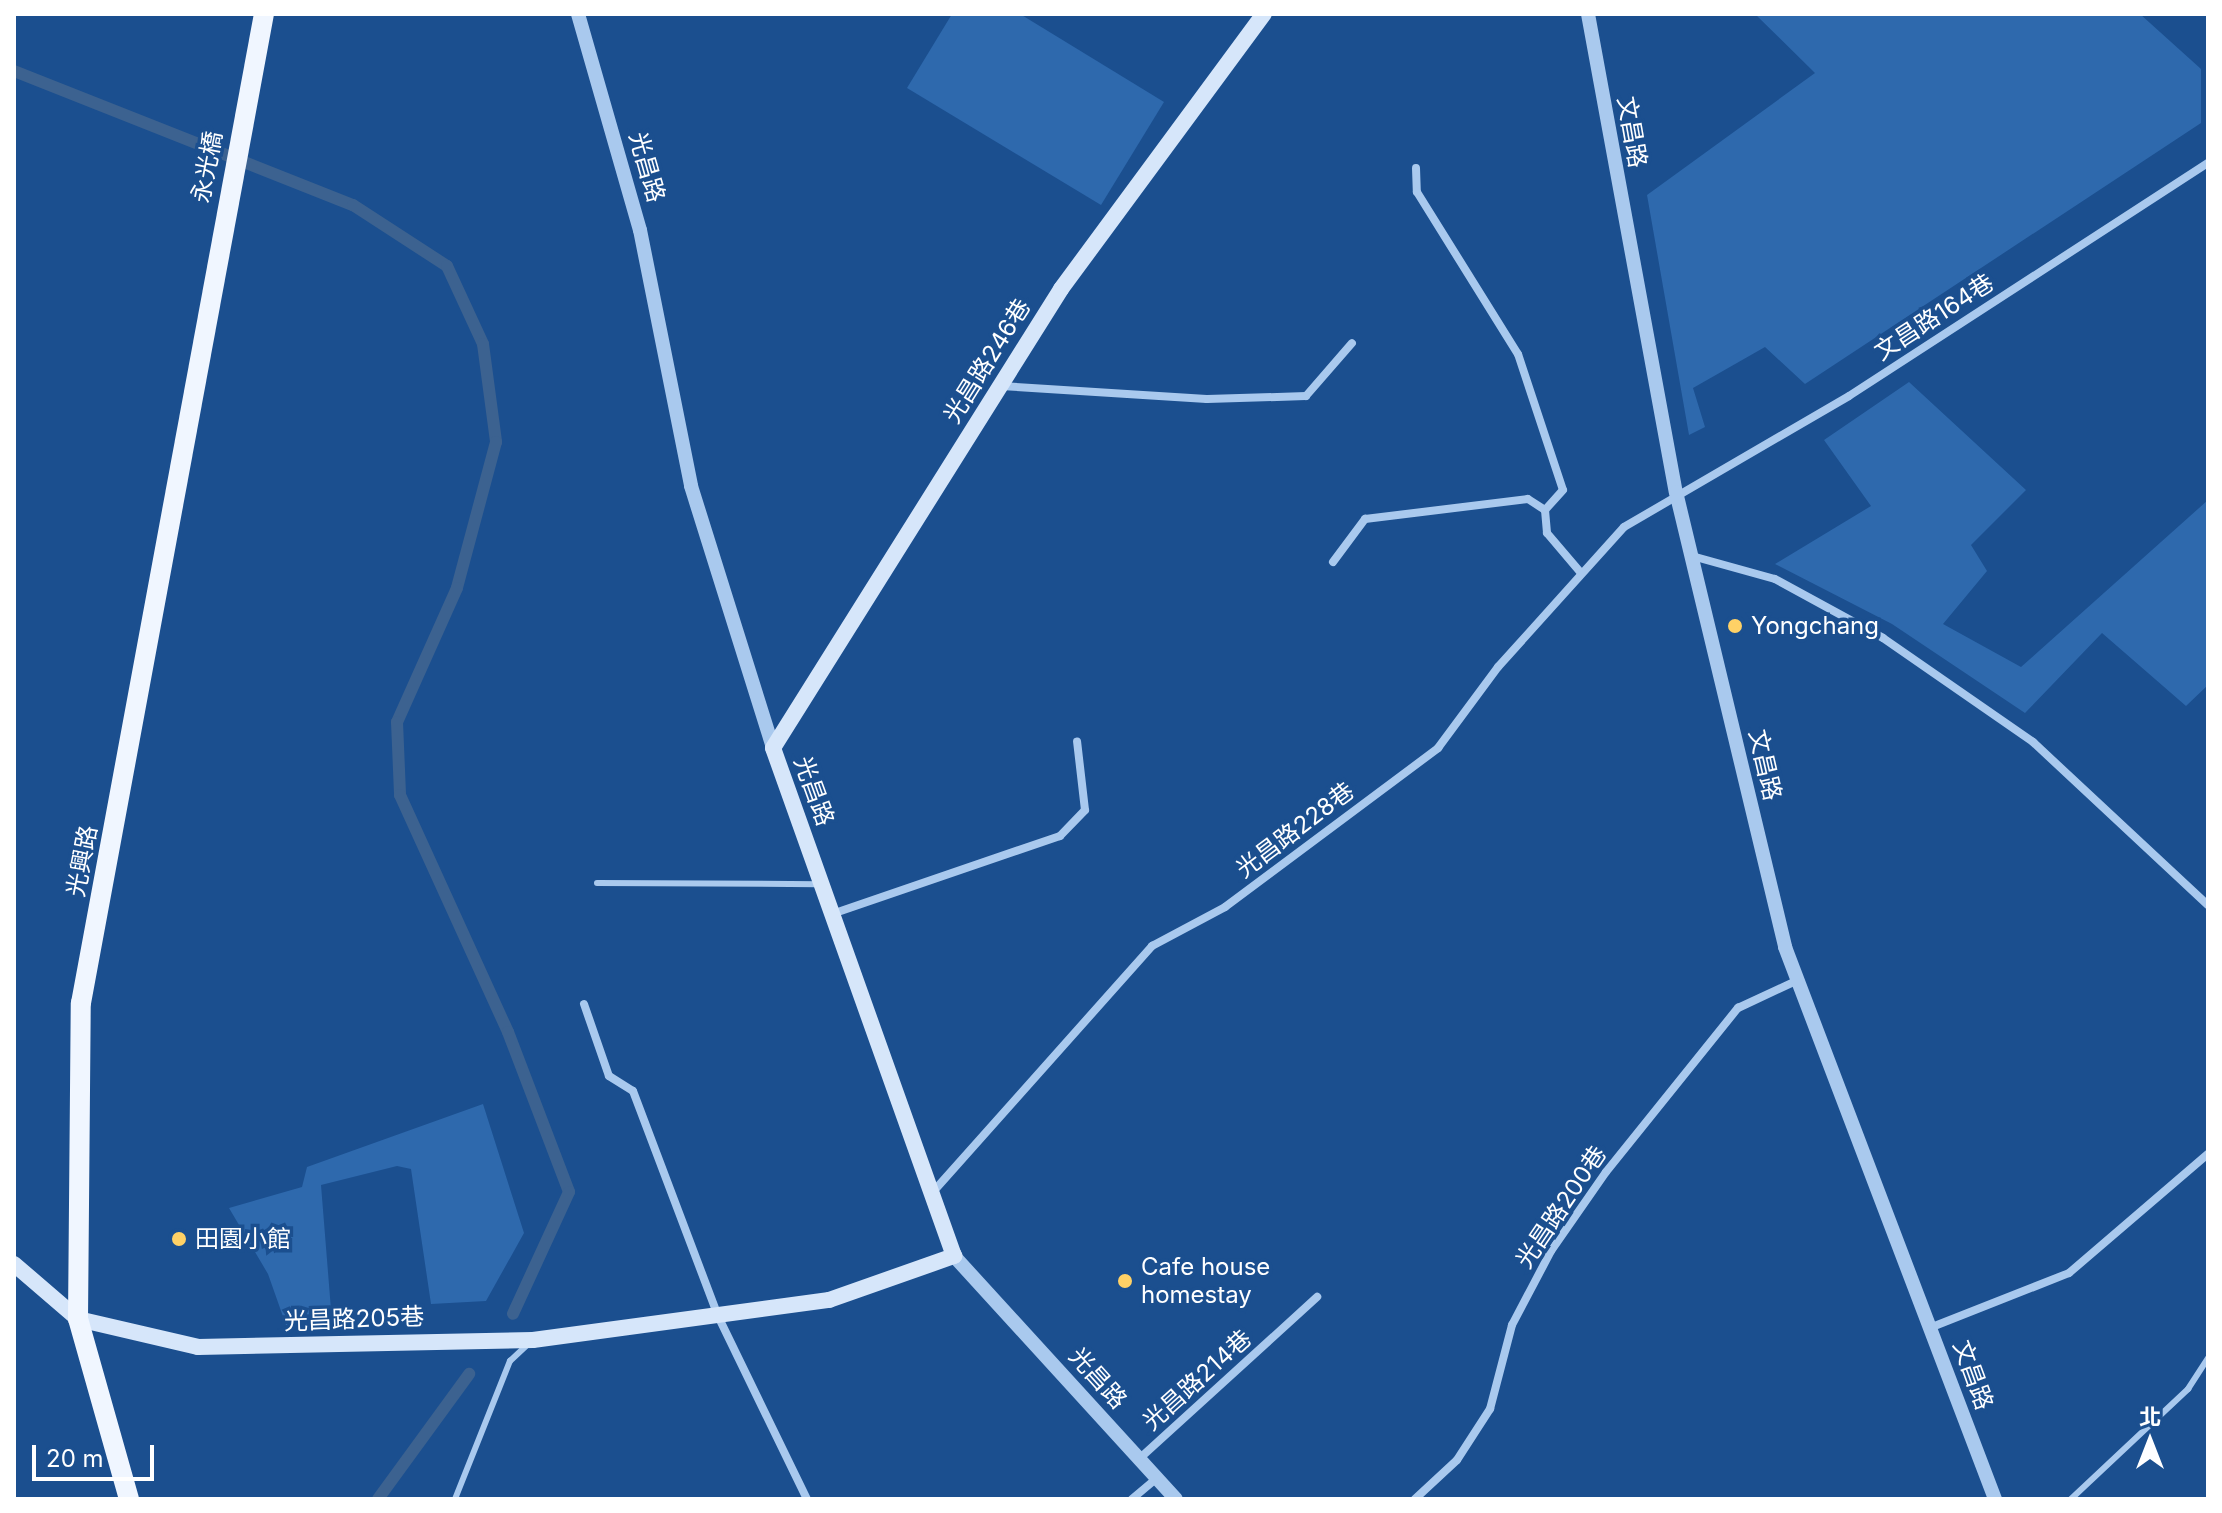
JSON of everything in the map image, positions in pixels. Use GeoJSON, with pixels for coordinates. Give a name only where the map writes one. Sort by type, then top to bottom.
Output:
{"type":"FeatureCollection","features":[{"type":"Feature","properties":{"kind":"main road","name":"永光橋"},"geometry":{"type":"LineString","coordinates":[[221,233],[264,14]]}},
{"type":"Feature","properties":{"kind":"main road","name":"光昌路246巷"},"geometry":{"type":"LineString","coordinates":[[773,748],[1061,289],[1264,14]]}},
{"type":"Feature","properties":{"kind":"main road","name":"光興路"},"geometry":{"type":"LineString","coordinates":[[129,1499],[78,1319],[81,1003],[221,233]]}},
{"type":"Feature","properties":{"kind":"main road","name":"光昌路"},"geometry":{"type":"LineString","coordinates":[[773,748],[954,1256]]}},
{"type":"Feature","properties":{"kind":"main road","name":"光昌路205巷"},"geometry":{"type":"LineString","coordinates":[[14,1264],[78,1319],[198,1347],[533,1340],[829,1300],[954,1256]]}},
{"type":"Feature","properties":{"kind":"street","name":"光昌路"},"geometry":{"type":"LineString","coordinates":[[578,14],[640,230],[691,486],[773,748]]}},
{"type":"Feature","properties":{"kind":"street","name":"文昌路"},"geometry":{"type":"LineString","coordinates":[[1588,14],[1676,492],[1798,980],[1995,1499]]}},
{"type":"Feature","properties":{"kind":"street","name":"文昌路164巷"},"geometry":{"type":"LineString","coordinates":[[1676,492],[1849,396],[2208,163]]}},
{"type":"Feature","properties":{"kind":"street"},"geometry":{"type":"LineString","coordinates":[[1416,168],[1417,192],[1518,354],[1540,410],[1563,490],[1545,510],[1547,533],[1581,573]]}},
{"type":"Feature","properties":{"kind":"street"},"geometry":{"type":"LineString","coordinates":[[1000,385],[1207,399],[1306,396],[1352,343]]}},
{"type":"Feature","properties":{"kind":"street","name":"光昌路228巷"},"geometry":{"type":"LineString","coordinates":[[932,1193],[1152,946],[1225,907],[1438,748],[1581,573],[1624,527],[1676,492]]}},
{"type":"Feature","properties":{"kind":"street"},"geometry":{"type":"LineString","coordinates":[[1333,562],[1365,519],[1528,499],[1545,510]]}},
{"type":"Feature","properties":{"kind":"street"},"geometry":{"type":"LineString","coordinates":[[1692,556],[1775,579],[1883,638],[2033,742],[2208,905]]}},
{"type":"Feature","properties":{"kind":"street"},"geometry":{"type":"LineString","coordinates":[[832,914],[1060,836],[1085,810],[1077,741]]}},
{"type":"Feature","properties":{"kind":"street","name":"光昌路200巷"},"geometry":{"type":"LineString","coordinates":[[1415,1499],[1457,1460],[1490,1409],[1512,1325],[1551,1251],[1606,1172],[1738,1008],[1798,980]]}},
{"type":"Feature","properties":{"kind":"street"},"geometry":{"type":"LineString","coordinates":[[584,1004],[609,1076],[633,1091],[718,1316],[807,1499]]}},
{"type":"Feature","properties":{"kind":"street"},"geometry":{"type":"LineString","coordinates":[[1932,1327],[2069,1273],[2208,1154]]}},
{"type":"Feature","properties":{"kind":"street","name":"光昌路"},"geometry":{"type":"LineString","coordinates":[[954,1256],[1176,1499]]}},
{"type":"Feature","properties":{"kind":"street","name":"光昌路214巷"},"geometry":{"type":"LineString","coordinates":[[1139,1459],[1317,1297]]}},
{"type":"Feature","properties":{"kind":"street"},"geometry":{"type":"LineString","coordinates":[[1132,1499],[1157,1478]]}},
{"type":"Feature","properties":{"kind":"lane"},"geometry":{"type":"LineString","coordinates":[[597,883],[821,884]]}},
{"type":"Feature","properties":{"kind":"lane"},"geometry":{"type":"LineString","coordinates":[[455,1499],[510,1361],[533,1340]]}},
{"type":"Feature","properties":{"kind":"lane"},"geometry":{"type":"LineString","coordinates":[[2071,1499],[2188,1389],[2208,1358]]}},
{"type":"Feature","properties":{"kind":"shaded area"},"geometry":{"type":"Polygon","coordinates":[[[952,14],[1020,14],[1164,102],[1101,205],[907,88],[952,14]]]}},
{"type":"Feature","properties":{"kind":"shaded area"},"geometry":{"type":"Polygon","coordinates":[[[1755,14],[2140,14],[2201,69],[2201,123],[1805,384],[1765,347],[1693,388],[1705,427],[1689,435],[1647,195],[1815,73],[1755,14]]]}},
{"type":"Feature","properties":{"kind":"shaded area"},"geometry":{"type":"Polygon","coordinates":[[[1909,382],[2026,490],[1971,545],[1987,571],[1943,624],[2021,667],[2208,500],[2208,685],[2186,706],[2102,633],[2025,713],[1892,624],[1775,564],[1871,506],[1824,440],[1909,382]]]}},
{"type":"Feature","properties":{"kind":"shaded area"},"geometry":{"type":"Polygon","coordinates":[[[483,1104],[524,1233],[486,1301],[431,1304],[411,1169],[397,1166],[321,1185],[332,1322],[286,1325],[268,1274],[229,1208],[302,1187],[307,1167],[483,1104]]]}},
{"type":"Feature","properties":{"kind":"waterway"},"geometry":{"type":"LineString","coordinates":[[14,71],[353,205],[447,266],[483,344],[496,442],[457,588],[397,722],[400,795],[508,1032],[569,1192],[513,1314]]}},
{"type":"Feature","properties":{"kind":"waterway"},"geometry":{"type":"LineString","coordinates":[[378,1499],[469,1374]]}},
{"type":"Feature","properties":{"kind":"place","name":"Yongchang"},"geometry":{"type":"Point","coordinates":[1735,626]}},
{"type":"Feature","properties":{"kind":"place","name":"田園小館"},"geometry":{"type":"Point","coordinates":[179,1239]}},
{"type":"Feature","properties":{"kind":"place","name":"Cafe house homestay"},"geometry":{"type":"Point","coordinates":[1125,1281]}}]}
